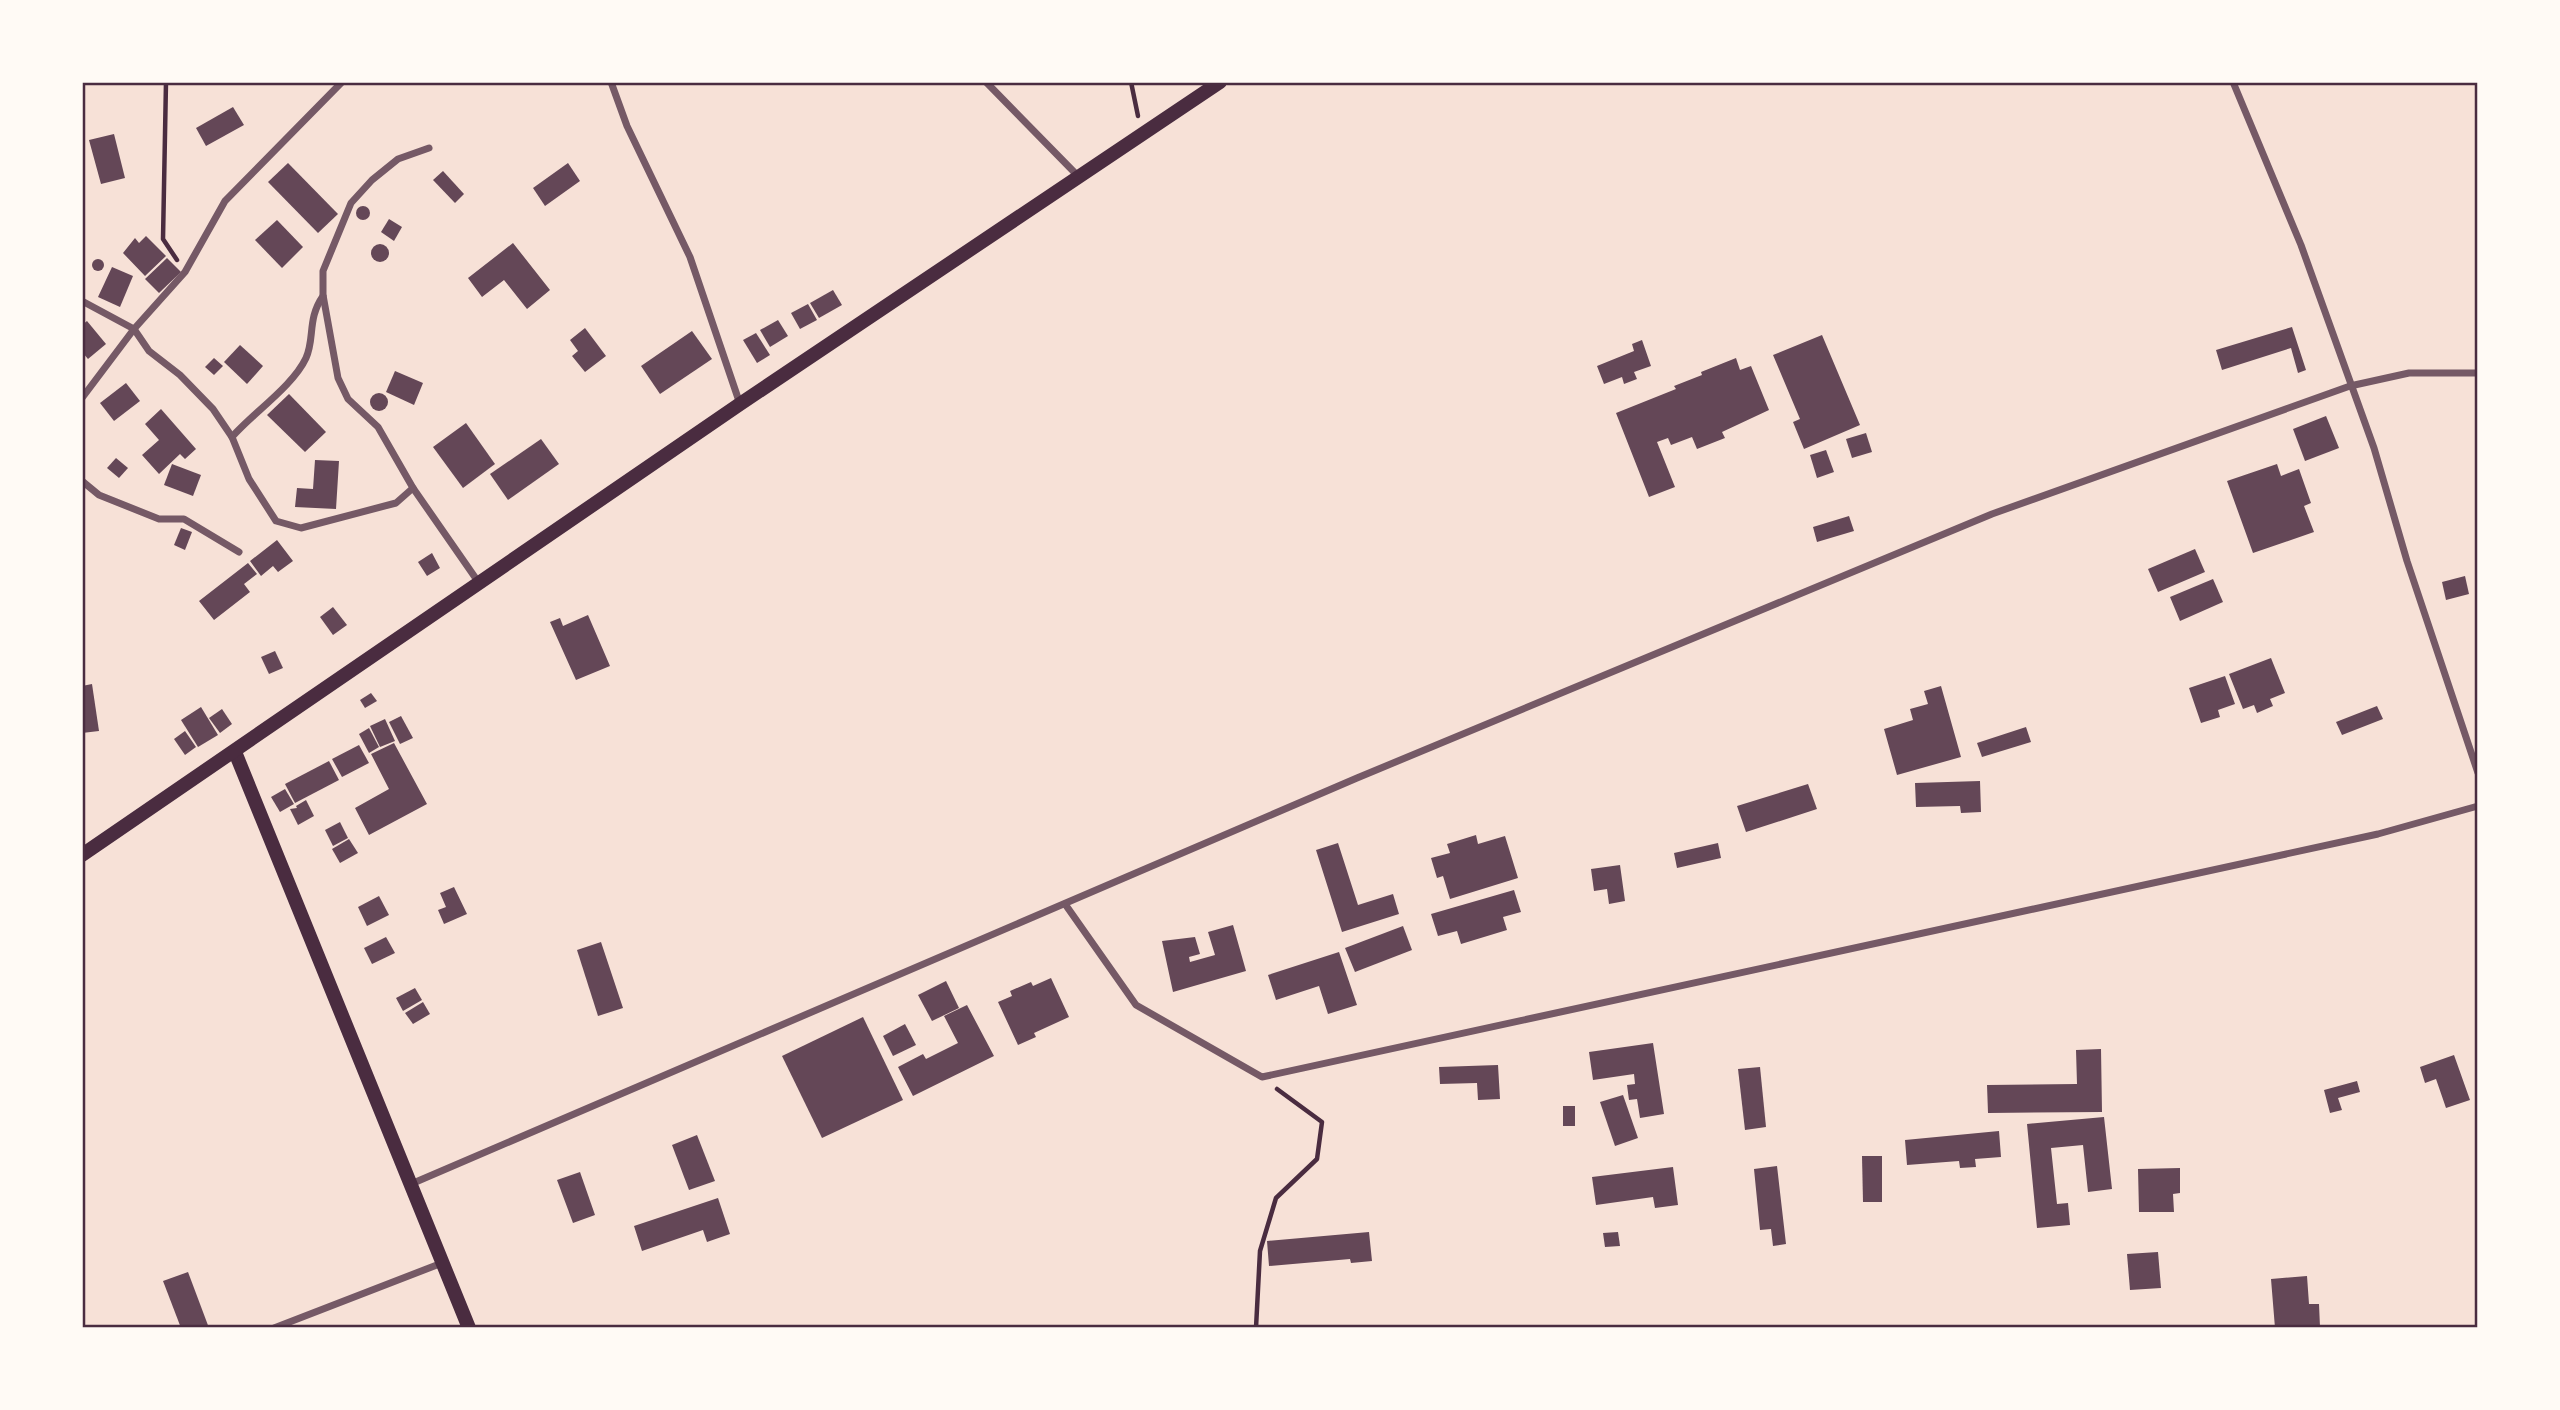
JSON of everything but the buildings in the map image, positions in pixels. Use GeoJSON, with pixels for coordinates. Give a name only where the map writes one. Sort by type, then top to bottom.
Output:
{"type":"FeatureCollection","features":[{"type":"Feature","properties":{"kind":"main road"},"geometry":{"type":"LineString","coordinates":[[82,855],[740,404],[1220,82]]}},
{"type":"Feature","properties":{"kind":"main road"},"geometry":{"type":"LineString","coordinates":[[235,752],[469,1328]]}},
{"type":"Feature","properties":{"kind":"street"},"geometry":{"type":"LineString","coordinates":[[82,398],[134,329],[184,272],[225,201],[342,82]]}},
{"type":"Feature","properties":{"kind":"street"},"geometry":{"type":"LineString","coordinates":[[611,82],[627,126],[690,257],[740,404]]}},
{"type":"Feature","properties":{"kind":"street"},"geometry":{"type":"LineString","coordinates":[[986,82],[1079,177]]}},
{"type":"Feature","properties":{"kind":"street"},"geometry":{"type":"LineString","coordinates":[[2234,82],[2301,245],[2374,448],[2407,561],[2478,773]]}},
{"type":"Feature","properties":{"kind":"street"},"geometry":{"type":"LineString","coordinates":[[429,148],[398,159],[372,180],[351,203],[323,271],[323,295],[338,378],[348,398],[378,427],[413,488],[479,584]]}},
{"type":"Feature","properties":{"kind":"street"},"geometry":{"type":"LineString","coordinates":[[232,437],[282,388],[306,357],[310,326],[323,295]]}},
{"type":"Feature","properties":{"kind":"street"},"geometry":{"type":"LineString","coordinates":[[82,301],[134,329],[149,351],[180,375],[213,409],[232,437],[249,479],[276,521],[300,528],[396,503],[413,488]]}},
{"type":"Feature","properties":{"kind":"street"},"geometry":{"type":"LineString","coordinates":[[410,1185],[1065,904],[1992,514],[2350,386],[2409,373],[2478,373]]}},
{"type":"Feature","properties":{"kind":"street"},"geometry":{"type":"LineString","coordinates":[[82,481],[99,495],[159,519],[184,519],[239,552]]}},
{"type":"Feature","properties":{"kind":"street"},"geometry":{"type":"LineString","coordinates":[[1065,904],[1136,1005],[1262,1077],[2378,834],[2478,806]]}},
{"type":"Feature","properties":{"kind":"street"},"geometry":{"type":"LineString","coordinates":[[274,1328],[442,1263]]}},
{"type":"Feature","properties":{"kind":"path"},"geometry":{"type":"LineString","coordinates":[[1131,82],[1143,134]]}},
{"type":"Feature","properties":{"kind":"path"},"geometry":{"type":"LineString","coordinates":[[164,83],[163,239],[184,272]]}},
{"type":"Feature","properties":{"kind":"path"},"geometry":{"type":"LineString","coordinates":[[1256,1328],[1260,1251],[1276,1198],[1317,1158],[1322,1122],[1262,1077]]}}]}
